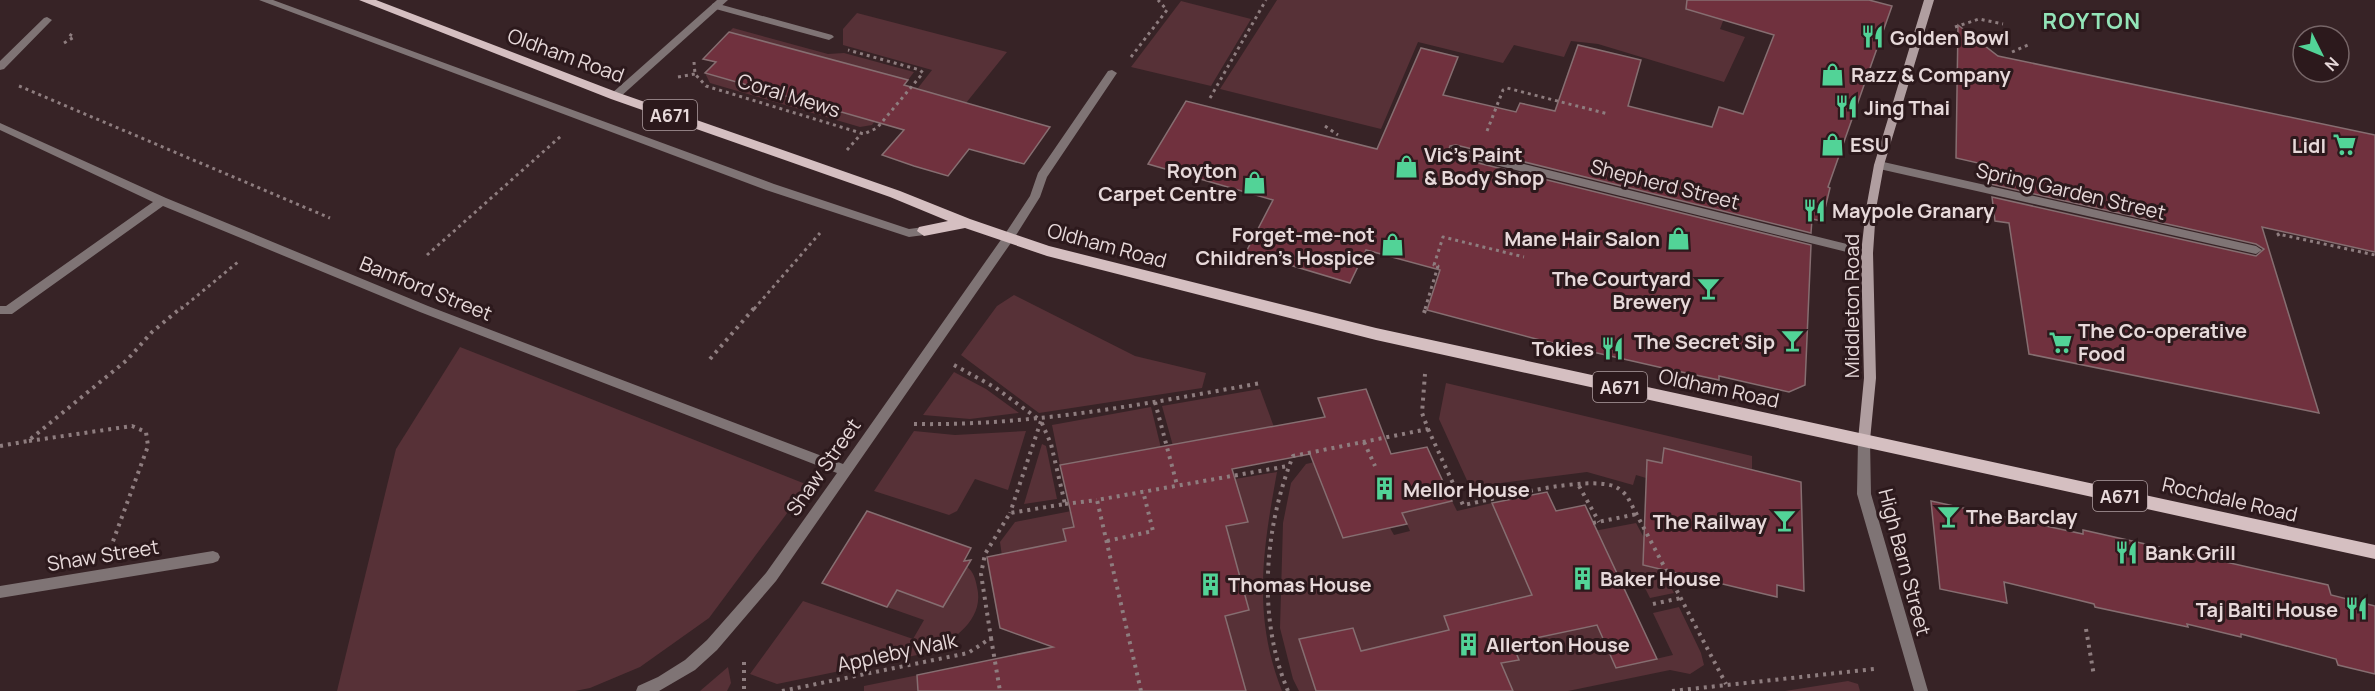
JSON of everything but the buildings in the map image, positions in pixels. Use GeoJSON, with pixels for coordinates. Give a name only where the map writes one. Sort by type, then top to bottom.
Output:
{"type":"FeatureCollection","features":[{"type":"Feature","properties":{"kind":"main road","name":"Oldham Road"},"geometry":{"type":"LineString","coordinates":[[365,0],[615,96],[895,194],[965,223],[1047,251],[1188,289],[1376,334],[1864,440]]}},
{"type":"Feature","properties":{"kind":"main road","name":"Middleton Road"},"geometry":{"type":"LineString","coordinates":[[1864,440],[1870,378],[1867,253],[1879,165],[1929,0]]}},
{"type":"Feature","properties":{"kind":"main road"},"geometry":{"type":"LineString","coordinates":[[924,231],[965,223]]}},
{"type":"Feature","properties":{"kind":"main road","name":"Rochdale Road"},"geometry":{"type":"LineString","coordinates":[[1864,440],[2375,552]]}},
{"type":"Feature","properties":{"kind":"street"},"geometry":{"type":"LineString","coordinates":[[264,0],[770,187],[909,233],[924,231]]}},
{"type":"Feature","properties":{"kind":"street"},"geometry":{"type":"LineString","coordinates":[[615,96],[719,3],[829,37]]}},
{"type":"Feature","properties":{"kind":"street"},"geometry":{"type":"LineString","coordinates":[[0,66],[47,20]]}},
{"type":"Feature","properties":{"kind":"street","name":"Shaw Street"},"geometry":{"type":"LineString","coordinates":[[643,691],[690,665],[712,645],[771,578],[844,470],[1009,237],[1035,197],[1042,176],[1113,73]]}},
{"type":"Feature","properties":{"kind":"street","name":"Bamford Street"},"geometry":{"type":"LineString","coordinates":[[0,126],[162,201],[424,309],[844,470]]}},
{"type":"Feature","properties":{"kind":"street","name":"Shepherd Street"},"geometry":{"type":"LineString","coordinates":[[1455,151],[1867,253]]}},
{"type":"Feature","properties":{"kind":"street","name":"Spring Garden Street"},"geometry":{"type":"LineString","coordinates":[[1879,165],[2256,250]]}},
{"type":"Feature","properties":{"kind":"street"},"geometry":{"type":"LineString","coordinates":[[0,310],[8,311],[162,201]]}},
{"type":"Feature","properties":{"kind":"street","name":"High Barn Street"},"geometry":{"type":"LineString","coordinates":[[1864,440],[1864,494],[1921,691]]}},
{"type":"Feature","properties":{"kind":"street","name":"Shaw Street"},"geometry":{"type":"LineString","coordinates":[[0,592],[213,557]]}},
{"type":"Feature","properties":{"kind":"path"},"geometry":{"type":"LineString","coordinates":[[1125,65],[1167,10],[1158,0]]}},
{"type":"Feature","properties":{"kind":"path"},"geometry":{"type":"LineString","coordinates":[[1210,98],[1266,0]]}},
{"type":"Feature","properties":{"kind":"path"},"geometry":{"type":"LineString","coordinates":[[1955,27],[1979,19],[2003,24]]}},
{"type":"Feature","properties":{"kind":"path"},"geometry":{"type":"LineString","coordinates":[[54,49],[74,37],[69,34]]}},
{"type":"Feature","properties":{"kind":"path"},"geometry":{"type":"LineString","coordinates":[[2012,52],[2028,45]]}},
{"type":"Feature","properties":{"kind":"path","name":"Coral Mews"},"geometry":{"type":"LineString","coordinates":[[700,57],[693,63],[695,74],[706,86],[862,133],[878,128],[923,73],[920,70],[843,49]]}},
{"type":"Feature","properties":{"kind":"path"},"geometry":{"type":"LineString","coordinates":[[15,84],[330,218]]}},
{"type":"Feature","properties":{"kind":"path"},"geometry":{"type":"LineString","coordinates":[[1484,140],[1503,90],[1507,88],[1608,114]]}},
{"type":"Feature","properties":{"kind":"path"},"geometry":{"type":"LineString","coordinates":[[1325,126],[1338,135]]}},
{"type":"Feature","properties":{"kind":"path"},"geometry":{"type":"LineString","coordinates":[[427,255],[566,132]]}},
{"type":"Feature","properties":{"kind":"path"},"geometry":{"type":"LineString","coordinates":[[847,150],[862,133]]}},
{"type":"Feature","properties":{"kind":"path"},"geometry":{"type":"LineString","coordinates":[[711,359],[827,225]]}},
{"type":"Feature","properties":{"kind":"path"},"geometry":{"type":"LineString","coordinates":[[2280,241],[2278,234],[2375,255]]}},
{"type":"Feature","properties":{"kind":"path"},"geometry":{"type":"LineString","coordinates":[[1424,314],[1438,266],[1434,265],[1443,237],[1524,257]]}},
{"type":"Feature","properties":{"kind":"path"},"geometry":{"type":"LineString","coordinates":[[28,441],[127,360],[152,332],[262,242]]}},
{"type":"Feature","properties":{"kind":"path"},"geometry":{"type":"LineString","coordinates":[[950,363],[996,388],[1041,421],[1051,444],[1065,504]]}},
{"type":"Feature","properties":{"kind":"path"},"geometry":{"type":"LineString","coordinates":[[1425,374],[1422,413],[1463,505],[1579,486],[1601,484],[1615,486],[1627,496],[1726,684]]}},
{"type":"Feature","properties":{"kind":"path"},"geometry":{"type":"LineString","coordinates":[[910,423],[959,426],[1041,421],[1260,383]]}},
{"type":"Feature","properties":{"kind":"path"},"geometry":{"type":"LineString","coordinates":[[1155,402],[1177,485]]}},
{"type":"Feature","properties":{"kind":"path"},"geometry":{"type":"LineString","coordinates":[[1000,691],[981,574],[985,554],[1010,513],[1041,421]]}},
{"type":"Feature","properties":{"kind":"path"},"geometry":{"type":"LineString","coordinates":[[0,446],[132,426],[146,432],[148,446],[101,575]]}},
{"type":"Feature","properties":{"kind":"path"},"geometry":{"type":"LineString","coordinates":[[1288,691],[1276,662],[1268,611],[1270,555],[1282,480],[1293,456],[1428,429]]}},
{"type":"Feature","properties":{"kind":"path"},"geometry":{"type":"LineString","coordinates":[[1364,441],[1375,466]]}},
{"type":"Feature","properties":{"kind":"path"},"geometry":{"type":"LineString","coordinates":[[1010,513],[1288,466]]}},
{"type":"Feature","properties":{"kind":"path"},"geometry":{"type":"LineString","coordinates":[[1579,486],[1596,522],[1637,514]]}},
{"type":"Feature","properties":{"kind":"path"},"geometry":{"type":"LineString","coordinates":[[1107,541],[1153,531],[1143,491]]}},
{"type":"Feature","properties":{"kind":"path"},"geometry":{"type":"LineString","coordinates":[[1097,500],[1141,691]]}},
{"type":"Feature","properties":{"kind":"path"},"geometry":{"type":"LineString","coordinates":[[1653,604],[1681,598]]}},
{"type":"Feature","properties":{"kind":"path"},"geometry":{"type":"LineString","coordinates":[[2086,628],[2094,676]]}},
{"type":"Feature","properties":{"kind":"path","name":"Appleby Walk"},"geometry":{"type":"LineString","coordinates":[[782,691],[968,653],[991,638]]}},
{"type":"Feature","properties":{"kind":"path"},"geometry":{"type":"LineString","coordinates":[[744,662],[744,691]]}},
{"type":"Feature","properties":{"kind":"path"},"geometry":{"type":"LineString","coordinates":[[1672,691],[1874,669]]}},
{"type":"Feature","properties":{"kind":"shaded area"},"geometry":{"type":"Polygon","coordinates":[[[1277,0],[1731,0],[1720,29],[1745,37],[1724,82],[1598,44],[1571,41],[1564,57],[1514,45],[1503,63],[1418,42],[1381,129],[1220,89],[1277,0]]]}},
{"type":"Feature","properties":{"kind":"shaded area"},"geometry":{"type":"Polygon","coordinates":[[[1181,1],[1251,19],[1211,86],[1131,67],[1181,1]]]}},
{"type":"Feature","properties":{"kind":"shaded area"},"geometry":{"type":"Polygon","coordinates":[[[857,13],[1007,52],[966,103],[899,116],[923,90],[918,88],[932,70],[843,45],[843,29],[857,13]]]}},
{"type":"Feature","properties":{"kind":"shaded area"},"geometry":{"type":"Polygon","coordinates":[[[733,28],[828,54],[844,53],[914,72],[908,80],[729,32],[733,28]]]}},
{"type":"Feature","properties":{"kind":"shaded area"},"geometry":{"type":"Polygon","coordinates":[[[705,73],[859,117],[882,112],[872,125],[860,127],[710,83],[705,73]]]}},
{"type":"Feature","properties":{"kind":"shaded area"},"geometry":{"type":"Polygon","coordinates":[[[1014,295],[1135,356],[1206,373],[1202,388],[1039,413],[961,355],[997,306],[1014,295]]]}},
{"type":"Feature","properties":{"kind":"shaded area"},"geometry":{"type":"Polygon","coordinates":[[[460,347],[808,485],[709,618],[640,667],[590,688],[575,691],[337,691],[396,449],[460,347]]]}},
{"type":"Feature","properties":{"kind":"shaded area"},"geometry":{"type":"Polygon","coordinates":[[[954,372],[986,389],[1019,413],[970,419],[923,415],[954,372]]]}},
{"type":"Feature","properties":{"kind":"shaded area"},"geometry":{"type":"Polygon","coordinates":[[[1446,383],[1752,456],[1752,469],[1664,448],[1662,463],[1647,460],[1646,478],[1636,475],[1633,485],[1587,472],[1470,487],[1439,419],[1446,383]]]}},
{"type":"Feature","properties":{"kind":"shaded area"},"geometry":{"type":"Polygon","coordinates":[[[1260,389],[1274,427],[1173,446],[1162,406],[1260,389]]]}},
{"type":"Feature","properties":{"kind":"shaded area"},"geometry":{"type":"Polygon","coordinates":[[[1151,407],[1161,448],[1060,465],[1052,425],[1151,407]]]}},
{"type":"Feature","properties":{"kind":"shaded area"},"geometry":{"type":"Polygon","coordinates":[[[914,431],[955,435],[1026,431],[1008,490],[975,479],[957,511],[949,515],[874,491],[914,431]]]}},
{"type":"Feature","properties":{"kind":"shaded area"},"geometry":{"type":"Polygon","coordinates":[[[1042,444],[1046,446],[1057,499],[1024,504],[1042,444]]]}},
{"type":"Feature","properties":{"kind":"shaded area"},"geometry":{"type":"Polygon","coordinates":[[[1350,454],[1319,478],[1343,538],[1390,528],[1394,535],[1410,531],[1402,513],[1452,501],[1457,511],[1492,503],[1513,550],[1571,630],[1597,625],[1616,668],[1673,655],[1653,613],[1679,607],[1701,653],[1704,665],[1690,674],[1670,670],[1568,691],[1513,691],[1501,663],[1519,659],[1495,603],[1444,616],[1452,638],[1361,651],[1353,628],[1300,639],[1316,691],[1299,691],[1293,679],[1280,628],[1283,523],[1291,483],[1306,464],[1350,454]]]}},
{"type":"Feature","properties":{"kind":"shaded area"},"geometry":{"type":"Polygon","coordinates":[[[1277,472],[1268,528],[1263,582],[1267,636],[1282,691],[1246,691],[1224,616],[1249,609],[1237,565],[1221,527],[1247,522],[1235,479],[1277,472]]]}},
{"type":"Feature","properties":{"kind":"shaded area"},"geometry":{"type":"Polygon","coordinates":[[[1092,507],[1101,545],[1063,530],[1066,541],[1003,563],[1000,542],[1015,522],[1092,507]]]}},
{"type":"Feature","properties":{"kind":"shaded area"},"geometry":{"type":"Polygon","coordinates":[[[1636,523],[1674,593],[1650,598],[1642,582],[1616,588],[1594,531],[1636,523]]]}},
{"type":"Feature","properties":{"kind":"shaded area"},"geometry":{"type":"Polygon","coordinates":[[[966,566],[975,578],[978,599],[972,619],[965,628],[947,642],[927,653],[777,684],[750,674],[803,601],[913,639],[924,620],[887,607],[897,590],[966,566]]]}},
{"type":"Feature","properties":{"kind":"shaded area"},"geometry":{"type":"Polygon","coordinates":[[[728,667],[731,683],[727,691],[700,691],[728,667]]]}},
{"type":"Feature","properties":{"kind":"shaded area"},"geometry":{"type":"Polygon","coordinates":[[[938,671],[941,691],[864,691],[864,686],[938,671]]]}},
{"type":"Feature","properties":{"kind":"shaded area"},"geometry":{"type":"Polygon","coordinates":[[[1848,681],[1858,684],[1860,691],[1785,691],[1848,681]]]}},
{"type":"Feature","properties":{"kind":"place","name":"Golden Bowl"},"geometry":{"type":"Point","coordinates":[1872,37]}},
{"type":"Feature","properties":{"kind":"place","name":"Razz & Company"},"geometry":{"type":"Point","coordinates":[1833,74]}},
{"type":"Feature","properties":{"kind":"place","name":"Jing Thai"},"geometry":{"type":"Point","coordinates":[1846,107]}},
{"type":"Feature","properties":{"kind":"place","name":"ESU"},"geometry":{"type":"Point","coordinates":[1832,144]}},
{"type":"Feature","properties":{"kind":"place","name":"Lidl"},"geometry":{"type":"Point","coordinates":[2344,145]}},
{"type":"Feature","properties":{"kind":"place","name":"Vic's Paint & Body Shop"},"geometry":{"type":"Point","coordinates":[1406,166]}},
{"type":"Feature","properties":{"kind":"place","name":"Royton Carpet Centre"},"geometry":{"type":"Point","coordinates":[1255,182]}},
{"type":"Feature","properties":{"kind":"place","name":"Maypole Granary"},"geometry":{"type":"Point","coordinates":[1814,210]}},
{"type":"Feature","properties":{"kind":"place","name":"Mane Hair Salon"},"geometry":{"type":"Point","coordinates":[1678,238]}},
{"type":"Feature","properties":{"kind":"place","name":"Forget-me-not Children's Hospice"},"geometry":{"type":"Point","coordinates":[1393,245]}},
{"type":"Feature","properties":{"kind":"place","name":"The Courtyard Brewery"},"geometry":{"type":"Point","coordinates":[1709,289]}},
{"type":"Feature","properties":{"kind":"place","name":"The Secret Sip"},"geometry":{"type":"Point","coordinates":[1793,341]}},
{"type":"Feature","properties":{"kind":"place","name":"The Co-operative Food"},"geometry":{"type":"Point","coordinates":[2060,342]}},
{"type":"Feature","properties":{"kind":"place","name":"Tokies"},"geometry":{"type":"Point","coordinates":[1612,348]}},
{"type":"Feature","properties":{"kind":"place","name":"Mellor House"},"geometry":{"type":"Point","coordinates":[1385,489]}},
{"type":"Feature","properties":{"kind":"place","name":"The Barclay"},"geometry":{"type":"Point","coordinates":[1948,516]}},
{"type":"Feature","properties":{"kind":"place","name":"The Railway"},"geometry":{"type":"Point","coordinates":[1785,521]}},
{"type":"Feature","properties":{"kind":"place","name":"Bank Grill"},"geometry":{"type":"Point","coordinates":[2127,552]}},
{"type":"Feature","properties":{"kind":"place","name":"Baker House"},"geometry":{"type":"Point","coordinates":[1582,578]}},
{"type":"Feature","properties":{"kind":"place","name":"Thomas House"},"geometry":{"type":"Point","coordinates":[1210,584]}},
{"type":"Feature","properties":{"kind":"place","name":"Taj Balti House"},"geometry":{"type":"Point","coordinates":[2356,609]}},
{"type":"Feature","properties":{"kind":"place","name":"Allerton House"},"geometry":{"type":"Point","coordinates":[1468,644]}},
{"type":"Feature","properties":{"kind":"district","name":"ROYTON"},"geometry":{"type":"Point","coordinates":[2092,21]}}]}
